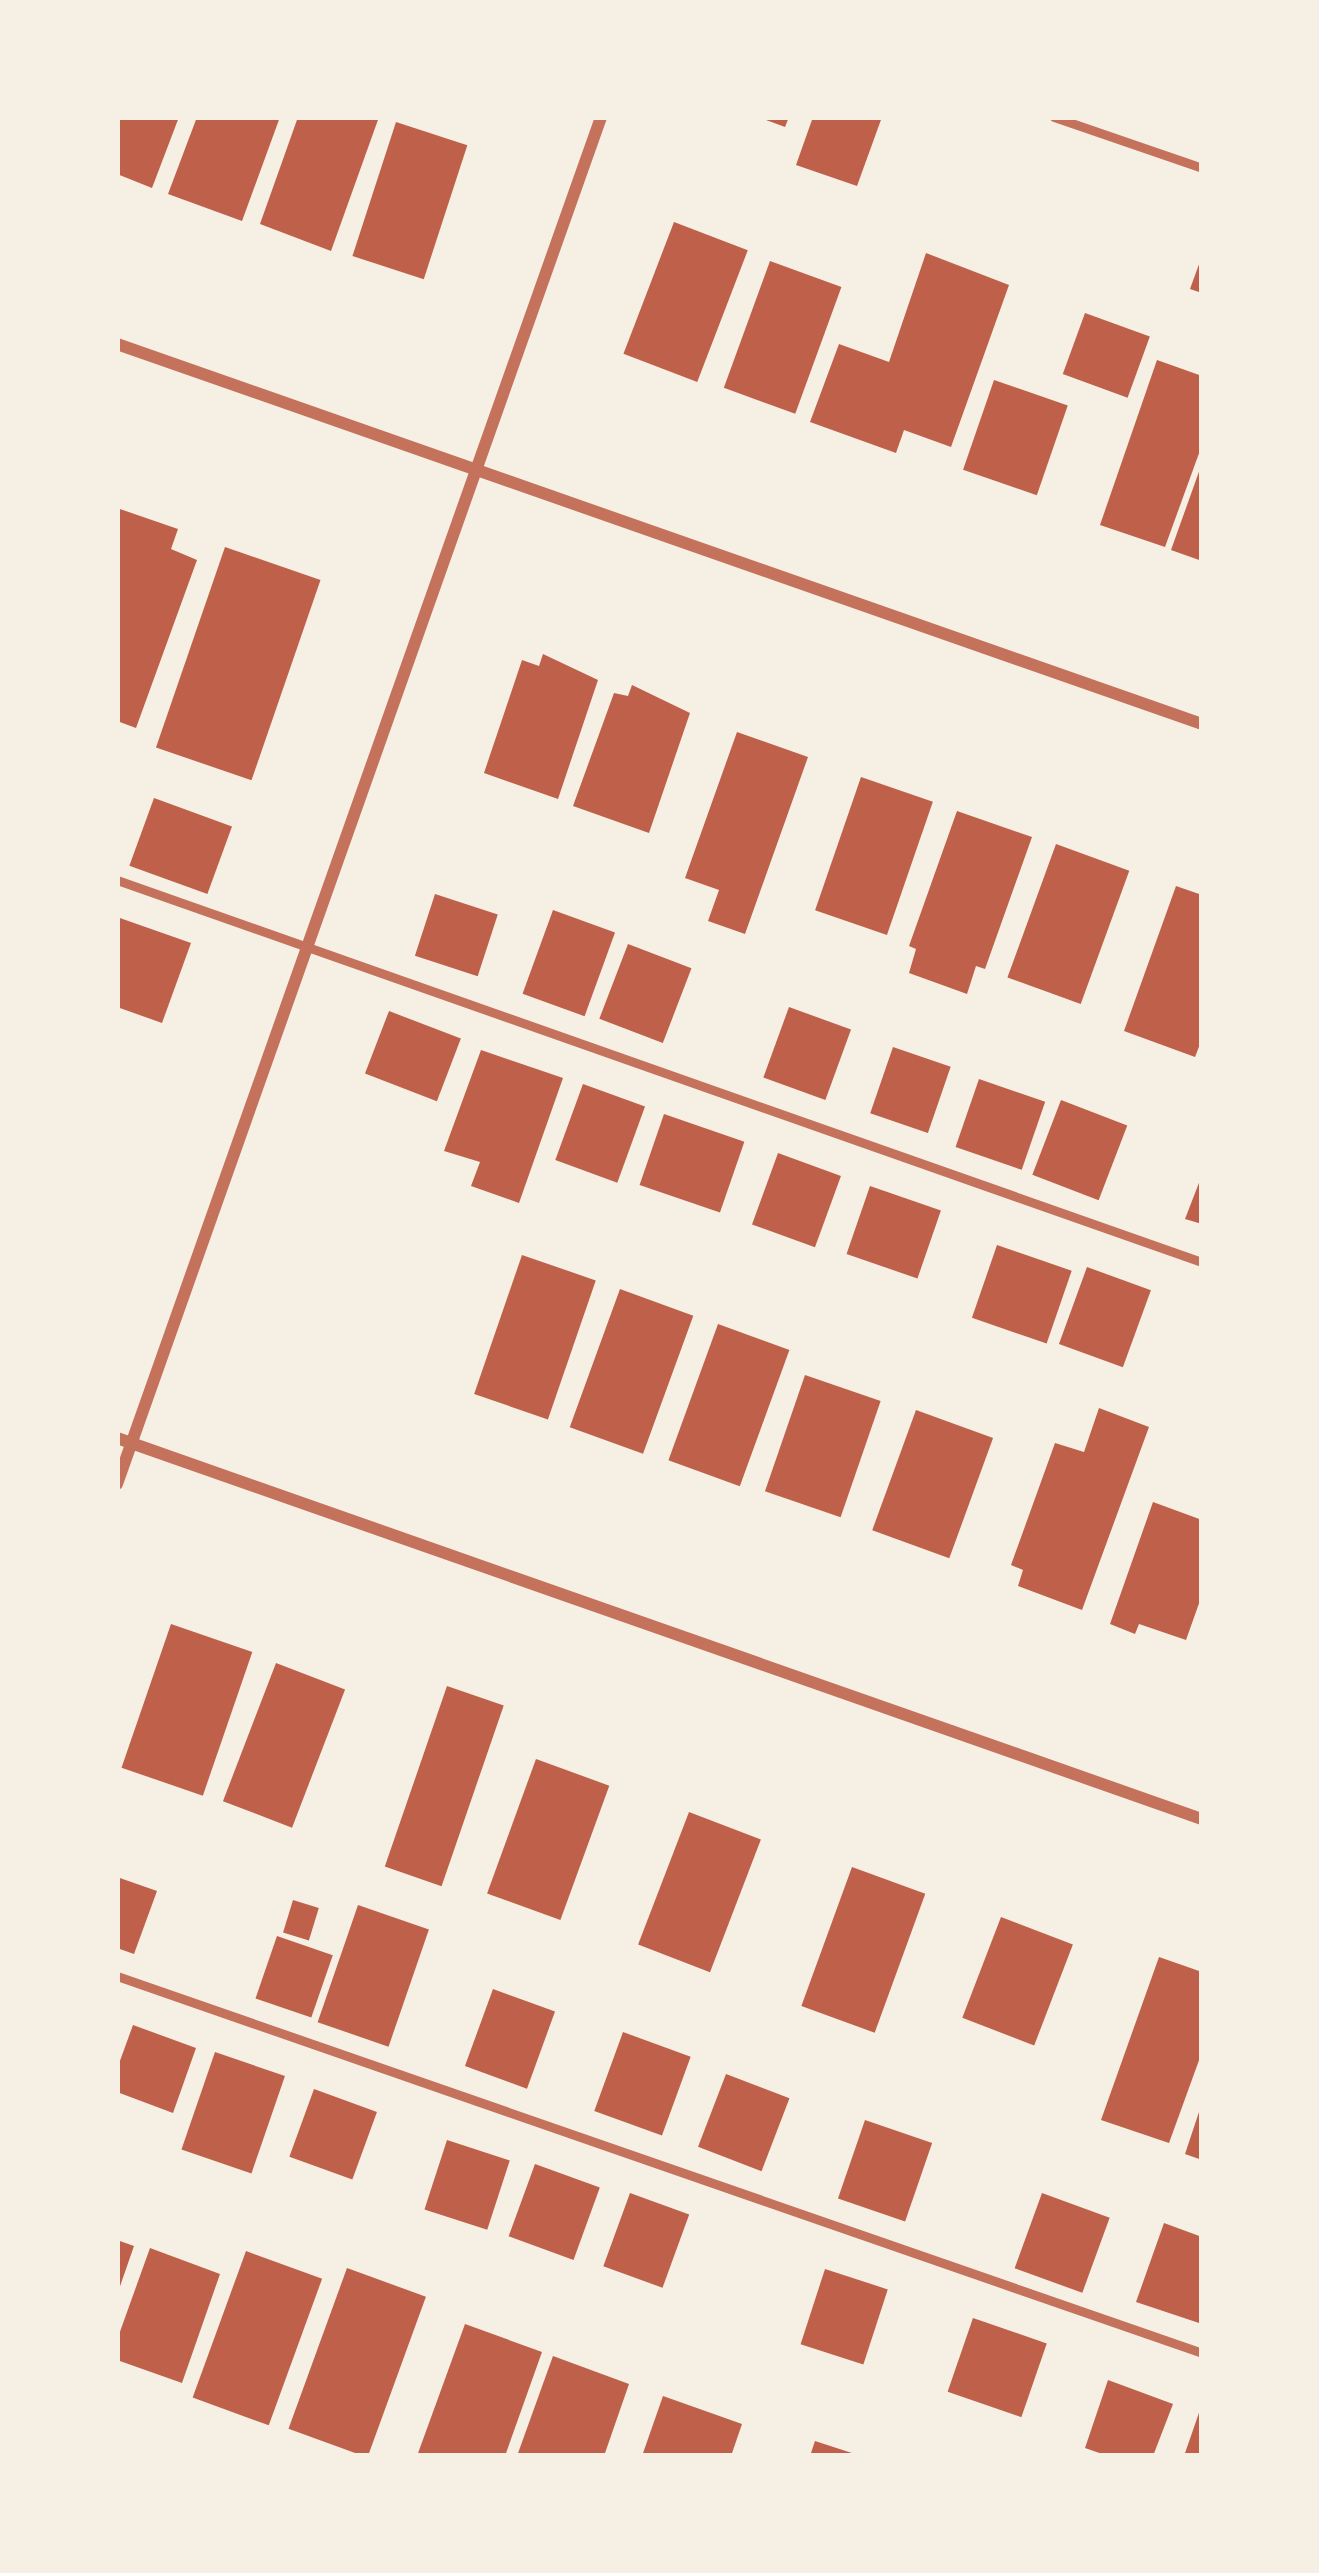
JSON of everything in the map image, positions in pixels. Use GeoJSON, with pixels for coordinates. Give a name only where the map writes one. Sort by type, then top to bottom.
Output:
{"type":"FeatureCollection","features":[{"type":"Feature","properties":{"kind":"street"},"geometry":{"type":"LineString","coordinates":[[117,1484],[124,1441],[308,945],[601,117]]}},
{"type":"Feature","properties":{"kind":"street"},"geometry":{"type":"LineString","coordinates":[[117,344],[1202,724]]}},
{"type":"Feature","properties":{"kind":"street"},"geometry":{"type":"LineString","coordinates":[[124,1441],[1202,1819]]}},
{"type":"Feature","properties":{"kind":"lane"},"geometry":{"type":"LineString","coordinates":[[1054,117],[1202,168]]}},
{"type":"Feature","properties":{"kind":"lane"},"geometry":{"type":"LineString","coordinates":[[117,880],[1202,1262]]}},
{"type":"Feature","properties":{"kind":"lane"},"geometry":{"type":"LineString","coordinates":[[117,1976],[1202,2353]]}},
{"type":"Feature","properties":{"kind":"building"},"geometry":{"type":"Polygon","coordinates":[[[117,117],[179,117],[152,188],[117,174],[117,117]]]}},
{"type":"Feature","properties":{"kind":"building"},"geometry":{"type":"Polygon","coordinates":[[[197,117],[280,117],[242,221],[168,194],[197,117]]]}},
{"type":"Feature","properties":{"kind":"building"},"geometry":{"type":"Polygon","coordinates":[[[298,117],[379,117],[331,251],[260,224],[298,117]]]}},
{"type":"Feature","properties":{"kind":"building"},"geometry":{"type":"Polygon","coordinates":[[[758,117],[789,117],[785,127],[758,117]]]}},
{"type":"Feature","properties":{"kind":"building"},"geometry":{"type":"Polygon","coordinates":[[[813,117],[882,117],[857,186],[796,165],[813,117]]]}},
{"type":"Feature","properties":{"kind":"building"},"geometry":{"type":"Polygon","coordinates":[[[396,122],[467,145],[424,279],[352,256],[396,122]]]}},
{"type":"Feature","properties":{"kind":"building"},"geometry":{"type":"Polygon","coordinates":[[[674,222],[748,250],[697,382],[623,354],[674,222]]]}},
{"type":"Feature","properties":{"kind":"building"},"geometry":{"type":"Polygon","coordinates":[[[926,253],[1009,285],[951,447],[904,430],[896,453],[810,422],[839,344],[889,362],[926,253]]]}},
{"type":"Feature","properties":{"kind":"building"},"geometry":{"type":"Polygon","coordinates":[[[1202,256],[1202,293],[1190,289],[1202,256]]]}},
{"type":"Feature","properties":{"kind":"building"},"geometry":{"type":"Polygon","coordinates":[[[770,261],[841,287],[795,414],[724,388],[770,261]]]}},
{"type":"Feature","properties":{"kind":"building"},"geometry":{"type":"Polygon","coordinates":[[[1085,313],[1150,337],[1128,398],[1063,374],[1085,313]]]}},
{"type":"Feature","properties":{"kind":"building"},"geometry":{"type":"Polygon","coordinates":[[[1157,360],[1202,376],[1202,445],[1165,547],[1100,525],[1157,360]]]}},
{"type":"Feature","properties":{"kind":"building"},"geometry":{"type":"Polygon","coordinates":[[[994,380],[1068,405],[1037,495],[963,470],[994,380]]]}},
{"type":"Feature","properties":{"kind":"building"},"geometry":{"type":"Polygon","coordinates":[[[1202,466],[1202,561],[1171,550],[1202,466]]]}},
{"type":"Feature","properties":{"kind":"building"},"geometry":{"type":"Polygon","coordinates":[[[117,508],[178,529],[171,549],[197,560],[136,728],[117,721],[117,508]]]}},
{"type":"Feature","properties":{"kind":"building"},"geometry":{"type":"Polygon","coordinates":[[[225,547],[320,580],[251,780],[156,747],[225,547]]]}},
{"type":"Feature","properties":{"kind":"building"},"geometry":{"type":"Polygon","coordinates":[[[543,654],[598,680],[558,799],[484,773],[522,660],[539,666],[543,654]]]}},
{"type":"Feature","properties":{"kind":"building"},"geometry":{"type":"Polygon","coordinates":[[[632,685],[690,713],[649,833],[573,806],[614,693],[628,696],[632,685]]]}},
{"type":"Feature","properties":{"kind":"building"},"geometry":{"type":"Polygon","coordinates":[[[737,732],[808,757],[745,934],[708,921],[719,890],[685,878],[737,732]]]}},
{"type":"Feature","properties":{"kind":"building"},"geometry":{"type":"Polygon","coordinates":[[[861,777],[933,802],[887,935],[815,910],[861,777]]]}},
{"type":"Feature","properties":{"kind":"building"},"geometry":{"type":"Polygon","coordinates":[[[154,798],[232,826],[207,894],[129,866],[154,798]]]}},
{"type":"Feature","properties":{"kind":"building"},"geometry":{"type":"Polygon","coordinates":[[[957,811],[1032,837],[985,969],[976,966],[967,994],[909,973],[916,949],[909,946],[957,811]]]}},
{"type":"Feature","properties":{"kind":"building"},"geometry":{"type":"Polygon","coordinates":[[[1056,844],[1129,871],[1081,1004],[1007,977],[1056,844]]]}},
{"type":"Feature","properties":{"kind":"building"},"geometry":{"type":"Polygon","coordinates":[[[1176,886],[1202,895],[1202,1039],[1195,1057],[1124,1031],[1176,886]]]}},
{"type":"Feature","properties":{"kind":"building"},"geometry":{"type":"Polygon","coordinates":[[[435,894],[498,914],[478,976],[415,956],[435,894]]]}},
{"type":"Feature","properties":{"kind":"building"},"geometry":{"type":"Polygon","coordinates":[[[553,910],[615,933],[585,1016],[523,994],[553,910]]]}},
{"type":"Feature","properties":{"kind":"building"},"geometry":{"type":"Polygon","coordinates":[[[117,917],[191,943],[162,1023],[117,1007],[117,917]]]}},
{"type":"Feature","properties":{"kind":"building"},"geometry":{"type":"Polygon","coordinates":[[[628,944],[691,968],[663,1043],[599,1019],[628,944]]]}},
{"type":"Feature","properties":{"kind":"building"},"geometry":{"type":"Polygon","coordinates":[[[789,1007],[851,1030],[825,1100],[763,1077],[789,1007]]]}},
{"type":"Feature","properties":{"kind":"building"},"geometry":{"type":"Polygon","coordinates":[[[389,1011],[461,1039],[437,1101],[365,1074],[389,1011]]]}},
{"type":"Feature","properties":{"kind":"building"},"geometry":{"type":"Polygon","coordinates":[[[893,1047],[951,1067],[928,1133],[870,1113],[893,1047]]]}},
{"type":"Feature","properties":{"kind":"building"},"geometry":{"type":"Polygon","coordinates":[[[481,1050],[563,1078],[519,1203],[471,1186],[480,1162],[444,1151],[481,1050]]]}},
{"type":"Feature","properties":{"kind":"building"},"geometry":{"type":"Polygon","coordinates":[[[979,1079],[1045,1102],[1022,1170],[956,1147],[979,1079]]]}},
{"type":"Feature","properties":{"kind":"building"},"geometry":{"type":"Polygon","coordinates":[[[583,1084],[645,1107],[617,1183],[555,1160],[583,1084]]]}},
{"type":"Feature","properties":{"kind":"building"},"geometry":{"type":"Polygon","coordinates":[[[1061,1100],[1127,1125],[1099,1200],[1032,1175],[1061,1100]]]}},
{"type":"Feature","properties":{"kind":"building"},"geometry":{"type":"Polygon","coordinates":[[[664,1114],[744,1142],[720,1213],[640,1185],[664,1114]]]}},
{"type":"Feature","properties":{"kind":"building"},"geometry":{"type":"Polygon","coordinates":[[[778,1153],[841,1176],[815,1247],[752,1224],[778,1153]]]}},
{"type":"Feature","properties":{"kind":"building"},"geometry":{"type":"Polygon","coordinates":[[[1202,1175],[1202,1224],[1185,1219],[1202,1175]]]}},
{"type":"Feature","properties":{"kind":"building"},"geometry":{"type":"Polygon","coordinates":[[[870,1186],[941,1210],[917,1278],[847,1254],[870,1186]]]}},
{"type":"Feature","properties":{"kind":"building"},"geometry":{"type":"Polygon","coordinates":[[[997,1245],[1072,1271],[1047,1344],[972,1318],[997,1245]]]}},
{"type":"Feature","properties":{"kind":"building"},"geometry":{"type":"Polygon","coordinates":[[[522,1255],[596,1280],[548,1419],[474,1394],[522,1255]]]}},
{"type":"Feature","properties":{"kind":"building"},"geometry":{"type":"Polygon","coordinates":[[[1087,1267],[1151,1290],[1123,1367],[1059,1344],[1087,1267]]]}},
{"type":"Feature","properties":{"kind":"building"},"geometry":{"type":"Polygon","coordinates":[[[620,1289],[693,1316],[643,1454],[570,1427],[620,1289]]]}},
{"type":"Feature","properties":{"kind":"building"},"geometry":{"type":"Polygon","coordinates":[[[718,1324],[789,1350],[740,1486],[668,1460],[718,1324]]]}},
{"type":"Feature","properties":{"kind":"building"},"geometry":{"type":"Polygon","coordinates":[[[805,1375],[881,1401],[841,1517],[765,1491],[805,1375]]]}},
{"type":"Feature","properties":{"kind":"building"},"geometry":{"type":"Polygon","coordinates":[[[1099,1408],[1149,1427],[1082,1610],[1018,1586],[1023,1570],[1011,1565],[1055,1443],[1084,1452],[1099,1408]]]}},
{"type":"Feature","properties":{"kind":"building"},"geometry":{"type":"Polygon","coordinates":[[[916,1410],[993,1438],[949,1558],[872,1530],[916,1410]]]}},
{"type":"Feature","properties":{"kind":"building"},"geometry":{"type":"Polygon","coordinates":[[[1153,1502],[1202,1520],[1202,1595],[1186,1640],[1139,1624],[1135,1634],[1110,1624],[1153,1502]]]}},
{"type":"Feature","properties":{"kind":"building"},"geometry":{"type":"Polygon","coordinates":[[[171,1624],[252,1652],[203,1796],[122,1768],[171,1624]]]}},
{"type":"Feature","properties":{"kind":"building"},"geometry":{"type":"Polygon","coordinates":[[[276,1663],[345,1690],[292,1828],[223,1801],[276,1663]]]}},
{"type":"Feature","properties":{"kind":"building"},"geometry":{"type":"Polygon","coordinates":[[[447,1686],[504,1706],[442,1886],[385,1867],[447,1686]]]}},
{"type":"Feature","properties":{"kind":"building"},"geometry":{"type":"Polygon","coordinates":[[[536,1759],[609,1786],[560,1920],[487,1893],[536,1759]]]}},
{"type":"Feature","properties":{"kind":"building"},"geometry":{"type":"Polygon","coordinates":[[[689,1812],[761,1840],[710,1972],[638,1945],[689,1812]]]}},
{"type":"Feature","properties":{"kind":"building"},"geometry":{"type":"Polygon","coordinates":[[[852,1867],[925,1894],[875,2033],[801,2006],[852,1867]]]}},
{"type":"Feature","properties":{"kind":"building"},"geometry":{"type":"Polygon","coordinates":[[[117,1877],[157,1891],[134,1954],[117,1948],[117,1877]]]}},
{"type":"Feature","properties":{"kind":"building"},"geometry":{"type":"Polygon","coordinates":[[[293,1900],[319,1908],[309,1940],[283,1933],[293,1900]]]}},
{"type":"Feature","properties":{"kind":"building"},"geometry":{"type":"Polygon","coordinates":[[[358,1905],[429,1929],[389,2047],[318,2022],[358,1905]]]}},
{"type":"Feature","properties":{"kind":"building"},"geometry":{"type":"Polygon","coordinates":[[[1001,1917],[1073,1945],[1034,2045],[962,2018],[1001,1917]]]}},
{"type":"Feature","properties":{"kind":"building"},"geometry":{"type":"Polygon","coordinates":[[[277,1936],[333,1955],[311,2018],[256,1998],[277,1936]]]}},
{"type":"Feature","properties":{"kind":"building"},"geometry":{"type":"Polygon","coordinates":[[[1159,1957],[1202,1972],[1202,2052],[1169,2143],[1101,2120],[1159,1957]]]}},
{"type":"Feature","properties":{"kind":"building"},"geometry":{"type":"Polygon","coordinates":[[[493,1989],[555,2012],[527,2089],[465,2066],[493,1989]]]}},
{"type":"Feature","properties":{"kind":"building"},"geometry":{"type":"Polygon","coordinates":[[[133,2025],[196,2048],[173,2113],[117,2092],[117,2069],[133,2025]]]}},
{"type":"Feature","properties":{"kind":"building"},"geometry":{"type":"Polygon","coordinates":[[[623,2032],[691,2057],[662,2136],[594,2111],[623,2032]]]}},
{"type":"Feature","properties":{"kind":"building"},"geometry":{"type":"Polygon","coordinates":[[[215,2052],[285,2076],[251,2173],[181,2149],[215,2052]]]}},
{"type":"Feature","properties":{"kind":"building"},"geometry":{"type":"Polygon","coordinates":[[[726,2074],[789,2098],[762,2171],[698,2147],[726,2074]]]}},
{"type":"Feature","properties":{"kind":"building"},"geometry":{"type":"Polygon","coordinates":[[[314,2089],[377,2112],[352,2180],[289,2157],[314,2089]]]}},
{"type":"Feature","properties":{"kind":"building"},"geometry":{"type":"Polygon","coordinates":[[[1202,2106],[1202,2160],[1185,2154],[1202,2106]]]}},
{"type":"Feature","properties":{"kind":"building"},"geometry":{"type":"Polygon","coordinates":[[[865,2120],[932,2143],[905,2222],[838,2198],[865,2120]]]}},
{"type":"Feature","properties":{"kind":"building"},"geometry":{"type":"Polygon","coordinates":[[[447,2140],[510,2160],[487,2230],[424,2209],[447,2140]]]}},
{"type":"Feature","properties":{"kind":"building"},"geometry":{"type":"Polygon","coordinates":[[[535,2164],[600,2188],[574,2260],[509,2236],[535,2164]]]}},
{"type":"Feature","properties":{"kind":"building"},"geometry":{"type":"Polygon","coordinates":[[[630,2193],[689,2215],[663,2288],[603,2266],[630,2193]]]}},
{"type":"Feature","properties":{"kind":"building"},"geometry":{"type":"Polygon","coordinates":[[[1042,2193],[1110,2218],[1082,2293],[1015,2268],[1042,2193]]]}},
{"type":"Feature","properties":{"kind":"building"},"geometry":{"type":"Polygon","coordinates":[[[1164,2223],[1202,2237],[1202,2324],[1136,2302],[1164,2223]]]}},
{"type":"Feature","properties":{"kind":"building"},"geometry":{"type":"Polygon","coordinates":[[[117,2240],[134,2246],[118,2292],[117,2292],[117,2240]]]}},
{"type":"Feature","properties":{"kind":"building"},"geometry":{"type":"Polygon","coordinates":[[[150,2248],[220,2274],[182,2383],[117,2360],[117,2340],[150,2248]]]}},
{"type":"Feature","properties":{"kind":"building"},"geometry":{"type":"Polygon","coordinates":[[[246,2251],[322,2279],[269,2425],[193,2398],[246,2251]]]}},
{"type":"Feature","properties":{"kind":"building"},"geometry":{"type":"Polygon","coordinates":[[[347,2268],[426,2297],[368,2456],[289,2429],[347,2268]]]}},
{"type":"Feature","properties":{"kind":"building"},"geometry":{"type":"Polygon","coordinates":[[[825,2269],[888,2289],[863,2365],[801,2344],[825,2269]]]}},
{"type":"Feature","properties":{"kind":"building"},"geometry":{"type":"Polygon","coordinates":[[[973,2318],[1047,2343],[1021,2417],[948,2392],[973,2318]]]}},
{"type":"Feature","properties":{"kind":"building"},"geometry":{"type":"Polygon","coordinates":[[[465,2324],[542,2352],[505,2456],[417,2456],[465,2324]]]}},
{"type":"Feature","properties":{"kind":"building"},"geometry":{"type":"Polygon","coordinates":[[[553,2356],[629,2384],[604,2456],[517,2456],[553,2356]]]}},
{"type":"Feature","properties":{"kind":"building"},"geometry":{"type":"Polygon","coordinates":[[[1108,2380],[1173,2404],[1153,2456],[1108,2456],[1085,2448],[1108,2380]]]}},
{"type":"Feature","properties":{"kind":"building"},"geometry":{"type":"Polygon","coordinates":[[[663,2396],[742,2424],[731,2456],[642,2456],[663,2396]]]}},
{"type":"Feature","properties":{"kind":"building"},"geometry":{"type":"Polygon","coordinates":[[[1201,2407],[1202,2456],[1184,2456],[1201,2407]]]}},
{"type":"Feature","properties":{"kind":"building"},"geometry":{"type":"Polygon","coordinates":[[[815,2441],[858,2455],[858,2456],[810,2456],[815,2441]]]}}]}
